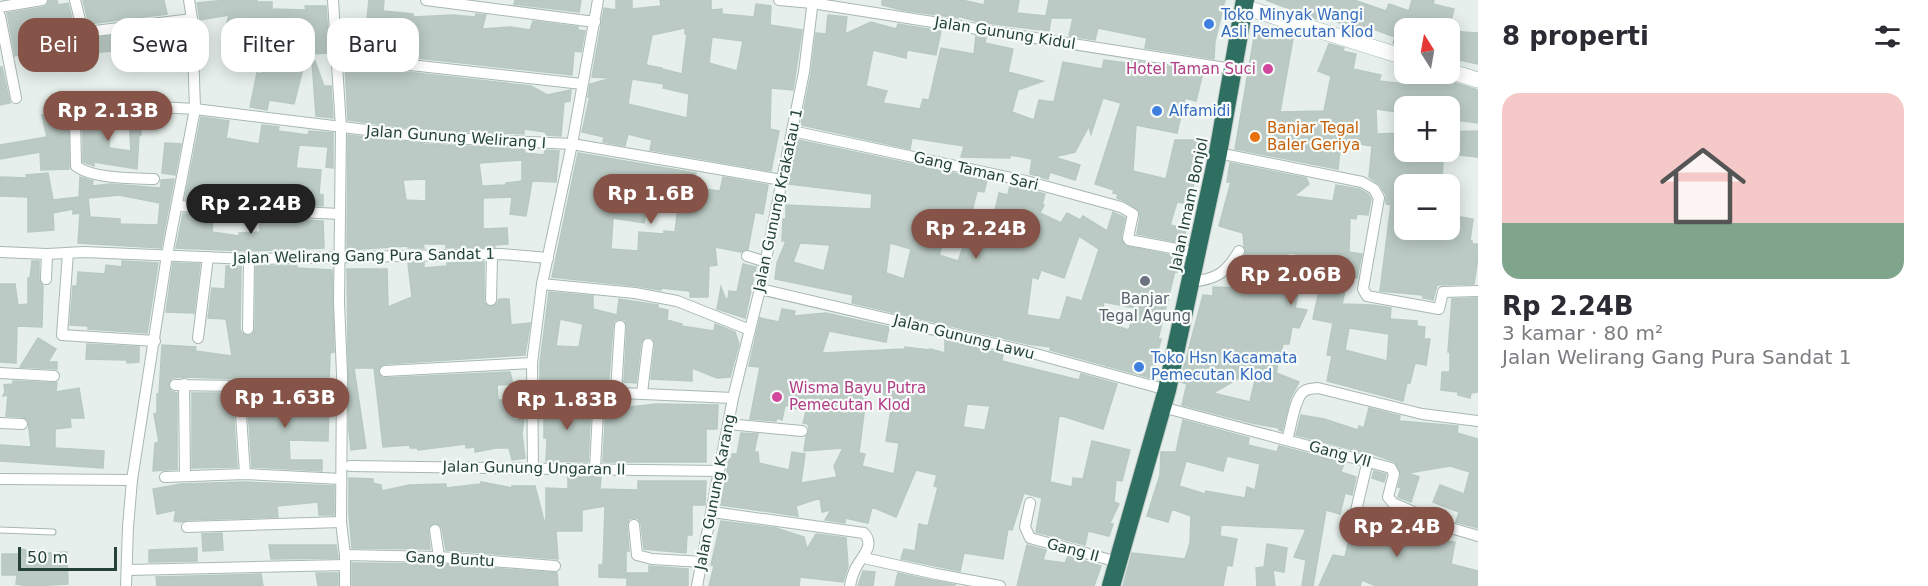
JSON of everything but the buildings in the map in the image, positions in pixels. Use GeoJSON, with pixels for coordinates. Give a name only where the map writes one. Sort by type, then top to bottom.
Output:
{"type":"FeatureCollection","features":[{"type":"Feature","properties":{"kind":"highway","name":"Jalan Imam Bonjol"},"geometry":{"type":"LineString","coordinates":[[1112,586],[1165,399],[1198,253],[1245,4]]}},
{"type":"Feature","properties":{"kind":"street"},"geometry":{"type":"LineString","coordinates":[[0,7],[42,0]]}},
{"type":"Feature","properties":{"kind":"street"},"geometry":{"type":"LineString","coordinates":[[75,0],[82,28],[87,32],[111,29]]}},
{"type":"Feature","properties":{"kind":"street"},"geometry":{"type":"LineString","coordinates":[[189,0],[192,18]]}},
{"type":"Feature","properties":{"kind":"street"},"geometry":{"type":"LineString","coordinates":[[333,0],[335,18]]}},
{"type":"Feature","properties":{"kind":"street"},"geometry":{"type":"LineString","coordinates":[[426,0],[594,22]]}},
{"type":"Feature","properties":{"kind":"street"},"geometry":{"type":"LineString","coordinates":[[533,468],[532,363],[542,284],[572,144],[598,0]]}},
{"type":"Feature","properties":{"kind":"street","name":"Jalan Gunung Kidul"},"geometry":{"type":"LineString","coordinates":[[779,0],[813,1],[1232,69]]}},
{"type":"Feature","properties":{"kind":"street","name":"Jalan Gunung Krakatau 1"},"geometry":{"type":"LineString","coordinates":[[733,398],[766,262],[804,72],[813,1]]}},
{"type":"Feature","properties":{"kind":"street"},"geometry":{"type":"LineString","coordinates":[[1245,4],[1394,54]]}},
{"type":"Feature","properties":{"kind":"street"},"geometry":{"type":"LineString","coordinates":[[0,16],[16,98]]}},
{"type":"Feature","properties":{"kind":"street"},"geometry":{"type":"LineString","coordinates":[[419,66],[582,84]]}},
{"type":"Feature","properties":{"kind":"street"},"geometry":{"type":"LineString","coordinates":[[126,586],[132,480],[167,255],[195,109],[194,72]]}},
{"type":"Feature","properties":{"kind":"street"},"geometry":{"type":"LineString","coordinates":[[339,72],[341,128],[339,258],[342,393],[341,522],[345,586]]}},
{"type":"Feature","properties":{"kind":"street"},"geometry":{"type":"LineString","coordinates":[[1460,74],[1478,80]]}},
{"type":"Feature","properties":{"kind":"street","name":"Jalan Gunung Welirang I"},"geometry":{"type":"LineString","coordinates":[[154,179],[108,176],[82,171],[76,166],[75,115],[79,106],[86,103],[195,109],[424,137],[572,144],[782,180]]}},
{"type":"Feature","properties":{"kind":"street","name":"Gang Taman Sari"},"geometry":{"type":"LineString","coordinates":[[792,131],[1026,181],[1121,207],[1133,214],[1129,240],[1198,253]]}},
{"type":"Feature","properties":{"kind":"street"},"geometry":{"type":"LineString","coordinates":[[1218,153],[1347,179],[1369,185],[1374,189],[1379,198],[1363,289],[1367,296],[1439,309],[1444,291],[1478,291]]}},
{"type":"Feature","properties":{"kind":"street"},"geometry":{"type":"LineString","coordinates":[[177,206],[340,214]]}},
{"type":"Feature","properties":{"kind":"street"},"geometry":{"type":"LineString","coordinates":[[1191,282],[1205,280],[1223,272],[1230,266],[1239,251]]}},
{"type":"Feature","properties":{"kind":"street","name":"Jalan Welirang Gang Pura Sandat 1"},"geometry":{"type":"LineString","coordinates":[[0,252],[249,259],[501,254],[548,258]]}},
{"type":"Feature","properties":{"kind":"street"},"geometry":{"type":"LineString","coordinates":[[68,253],[63,335],[155,341]]}},
{"type":"Feature","properties":{"kind":"street"},"geometry":{"type":"LineString","coordinates":[[46,279],[47,254]]}},
{"type":"Feature","properties":{"kind":"street"},"geometry":{"type":"LineString","coordinates":[[747,256],[766,262]]}},
{"type":"Feature","properties":{"kind":"street"},"geometry":{"type":"LineString","coordinates":[[198,338],[208,257]]}},
{"type":"Feature","properties":{"kind":"street"},"geometry":{"type":"LineString","coordinates":[[491,300],[492,257]]}},
{"type":"Feature","properties":{"kind":"street"},"geometry":{"type":"LineString","coordinates":[[249,259],[249,329]]}},
{"type":"Feature","properties":{"kind":"street"},"geometry":{"type":"LineString","coordinates":[[542,284],[635,293],[686,303],[750,330]]}},
{"type":"Feature","properties":{"kind":"street","name":"Jalan Gunung Lawu"},"geometry":{"type":"LineString","coordinates":[[760,289],[1025,351],[1165,399]]}},
{"type":"Feature","properties":{"kind":"street"},"geometry":{"type":"LineString","coordinates":[[616,392],[620,326]]}},
{"type":"Feature","properties":{"kind":"street"},"geometry":{"type":"LineString","coordinates":[[642,393],[648,344]]}},
{"type":"Feature","properties":{"kind":"street"},"geometry":{"type":"LineString","coordinates":[[386,371],[532,363]]}},
{"type":"Feature","properties":{"kind":"street"},"geometry":{"type":"LineString","coordinates":[[0,373],[54,376]]}},
{"type":"Feature","properties":{"kind":"street"},"geometry":{"type":"LineString","coordinates":[[185,477],[179,385],[239,386],[342,393]]}},
{"type":"Feature","properties":{"kind":"street"},"geometry":{"type":"LineString","coordinates":[[239,386],[245,474]]}},
{"type":"Feature","properties":{"kind":"street"},"geometry":{"type":"LineString","coordinates":[[1287,440],[1303,392],[1318,388],[1422,414],[1478,421]]}},
{"type":"Feature","properties":{"kind":"street"},"geometry":{"type":"LineString","coordinates":[[595,469],[599,392]]}},
{"type":"Feature","properties":{"kind":"street"},"geometry":{"type":"LineString","coordinates":[[532,395],[616,392],[733,398]]}},
{"type":"Feature","properties":{"kind":"street","name":"Jalan Gunung Karang"},"geometry":{"type":"LineString","coordinates":[[698,586],[733,398]]}},
{"type":"Feature","properties":{"kind":"street","name":"Gang VII"},"geometry":{"type":"LineString","coordinates":[[1165,399],[1287,440],[1368,460],[1394,469],[1395,474],[1388,497],[1393,503],[1451,528],[1478,536]]}},
{"type":"Feature","properties":{"kind":"street"},"geometry":{"type":"LineString","coordinates":[[0,423],[22,424]]}},
{"type":"Feature","properties":{"kind":"street"},"geometry":{"type":"LineString","coordinates":[[728,424],[802,431]]}},
{"type":"Feature","properties":{"kind":"street"},"geometry":{"type":"LineString","coordinates":[[1355,515],[1368,460]]}},
{"type":"Feature","properties":{"kind":"street","name":"Jalan Gunung Ungaran II"},"geometry":{"type":"LineString","coordinates":[[350,466],[719,471]]}},
{"type":"Feature","properties":{"kind":"street"},"geometry":{"type":"LineString","coordinates":[[165,477],[245,474],[341,479]]}},
{"type":"Feature","properties":{"kind":"street"},"geometry":{"type":"LineString","coordinates":[[0,479],[132,480]]}},
{"type":"Feature","properties":{"kind":"street","name":"Gang II"},"geometry":{"type":"LineString","coordinates":[[1030,503],[1024,527],[1030,538],[1118,562]]}},
{"type":"Feature","properties":{"kind":"street"},"geometry":{"type":"LineString","coordinates":[[712,512],[864,533],[868,542],[864,558],[854,570],[850,586]]}},
{"type":"Feature","properties":{"kind":"street"},"geometry":{"type":"LineString","coordinates":[[187,527],[341,522]]}},
{"type":"Feature","properties":{"kind":"street"},"geometry":{"type":"LineString","coordinates":[[634,525],[637,555],[652,559],[702,562]]}},
{"type":"Feature","properties":{"kind":"street"},"geometry":{"type":"LineString","coordinates":[[435,530],[440,557]]}},
{"type":"Feature","properties":{"kind":"street","name":"Gang Buntu"},"geometry":{"type":"LineString","coordinates":[[128,570],[440,557],[555,566]]}},
{"type":"Feature","properties":{"kind":"street"},"geometry":{"type":"LineString","coordinates":[[864,558],[999,586]]}},
{"type":"Feature","properties":{"kind":"street"},"geometry":{"type":"LineString","coordinates":[[934,586],[936,574]]}},
{"type":"Feature","properties":{"kind":"lane"},"geometry":{"type":"LineString","coordinates":[[0,530],[53,532]]}},
{"type":"Feature","properties":{"kind":"place","name":"Toko Minyak Wangi Asli Pemecutan Klod"},"geometry":{"type":"Point","coordinates":[1209,24]}},
{"type":"Feature","properties":{"kind":"place","name":"Hotel Taman Suci"},"geometry":{"type":"Point","coordinates":[1268,69]}},
{"type":"Feature","properties":{"kind":"place","name":"Alfamidi"},"geometry":{"type":"Point","coordinates":[1157,111]}},
{"type":"Feature","properties":{"kind":"place","name":"Banjar Tegal Baler Geriya"},"geometry":{"type":"Point","coordinates":[1255,137]}},
{"type":"Feature","properties":{"kind":"place","name":"Banjar Tegal Agung"},"geometry":{"type":"Point","coordinates":[1145,281]}},
{"type":"Feature","properties":{"kind":"place","name":"Toko Hsn Kacamata Pemecutan Klod"},"geometry":{"type":"Point","coordinates":[1139,367]}},
{"type":"Feature","properties":{"kind":"place","name":"Wisma Bayu Putra Pemecutan Klod"},"geometry":{"type":"Point","coordinates":[777,397]}}]}
